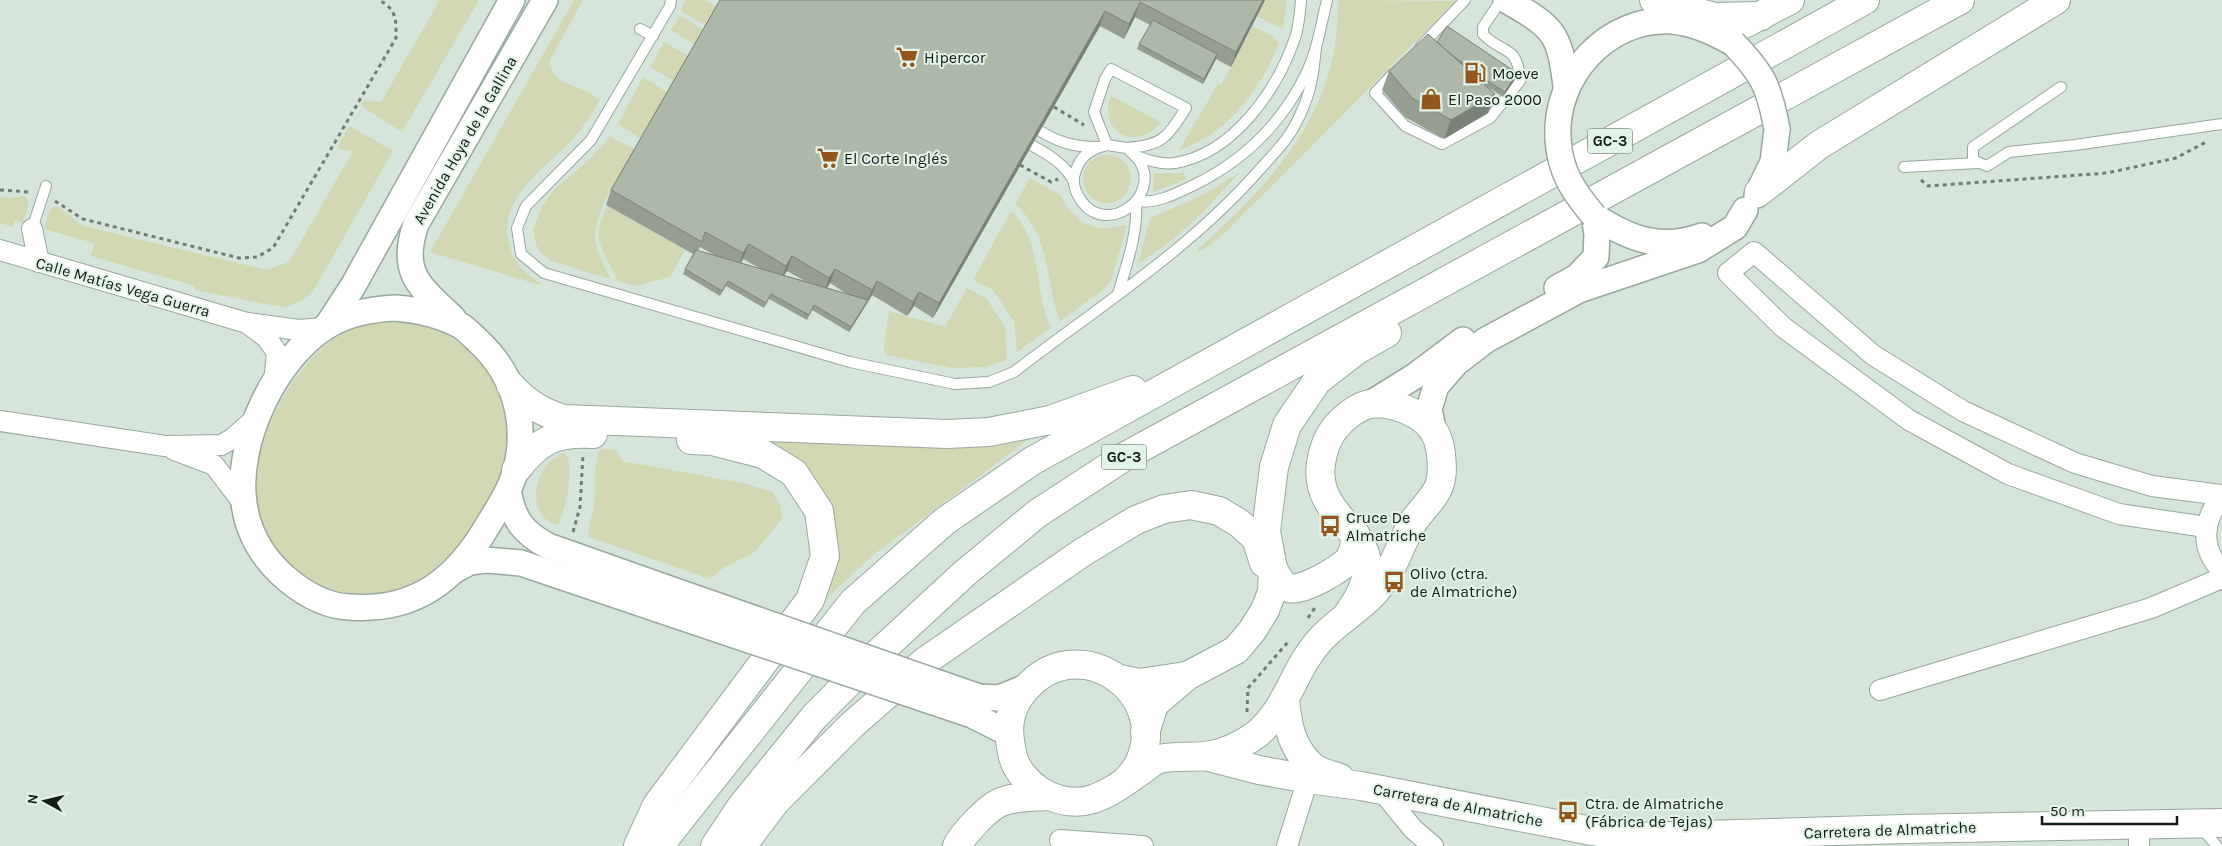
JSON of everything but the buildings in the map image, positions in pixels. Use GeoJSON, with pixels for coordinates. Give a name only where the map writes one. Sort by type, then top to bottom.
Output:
{"type":"FeatureCollection","features":[{"type":"Feature","properties":{"kind":"main road"},"geometry":{"type":"LineString","coordinates":[[1654,0],[1714,17],[1761,16]]}},
{"type":"Feature","properties":{"kind":"main road"},"geometry":{"type":"LineString","coordinates":[[1703,27],[1737,27],[1790,0]]}},
{"type":"Feature","properties":{"kind":"main road","name":"GC-3"},"geometry":{"type":"LineString","coordinates":[[659,846],[853,602],[945,521],[1032,461],[1865,0]]}},
{"type":"Feature","properties":{"kind":"main road","name":"GC-3"},"geometry":{"type":"LineString","coordinates":[[716,846],[741,807],[814,717],[874,657],[958,580],[1038,513],[1124,457],[1622,183],[1960,0]]}},
{"type":"Feature","properties":{"kind":"main road"},"geometry":{"type":"LineString","coordinates":[[1752,201],[1819,146],[2056,0]]}},
{"type":"Feature","properties":{"kind":"main road","name":"GC-3"},"geometry":{"type":"LineString","coordinates":[[1252,631],[1265,610],[1272,592],[1274,569],[1266,531],[1274,467],[1287,425],[1317,381],[1357,350],[1546,243],[1622,183]]}},
{"type":"Feature","properties":{"kind":"main road"},"geometry":{"type":"LineString","coordinates":[[511,386],[521,397],[545,413],[564,419],[947,434],[989,432],[1050,420],[1138,388],[1239,335],[1354,282]]}},
{"type":"Feature","properties":{"kind":"main road"},"geometry":{"type":"LineString","coordinates":[[1009,740],[1015,763],[1023,776],[1035,788],[1048,796],[1064,800],[1084,801],[1100,798],[1114,791],[1156,760],[1180,756],[1206,756],[1243,745],[1274,719],[1305,659],[1320,639],[1371,596],[1390,573],[1413,523],[1439,486],[1443,465],[1440,445],[1433,429],[1413,412],[1391,406],[1370,404],[1350,414],[1334,428],[1323,449],[1319,474],[1326,499],[1356,535],[1365,549],[1367,566],[1366,584],[1359,599],[1347,615]]}},
{"type":"Feature","properties":{"kind":"main road"},"geometry":{"type":"LineString","coordinates":[[512,481],[534,449],[550,439],[583,433],[712,441],[763,454],[794,473],[819,510],[825,556],[810,600],[657,805],[638,846]]}},
{"type":"Feature","properties":{"kind":"main road"},"geometry":{"type":"LineString","coordinates":[[742,846],[782,795],[852,725],[924,662],[1083,552],[1146,516],[1164,509],[1191,505],[1219,511],[1239,523],[1256,538],[1264,562],[1263,587],[1252,631],[1236,650],[1187,676],[1154,704],[1138,766],[1126,782]]}},
{"type":"Feature","properties":{"kind":"main road"},"geometry":{"type":"LineString","coordinates":[[1274,569],[1283,584],[1288,588],[1301,589],[1323,578],[1349,559],[1355,546],[1356,535]]}},
{"type":"Feature","properties":{"kind":"main road"},"geometry":{"type":"LineString","coordinates":[[1000,802],[1006,779],[1010,718],[1018,699],[1040,675],[1074,664],[1087,665],[1110,673],[1120,679],[1136,698],[1141,709],[1146,732]]}},
{"type":"Feature","properties":{"kind":"main road"},"geometry":{"type":"LineString","coordinates":[[1120,679],[1139,683],[1187,676]]}},
{"type":"Feature","properties":{"kind":"main road"},"geometry":{"type":"LineString","coordinates":[[1285,698],[1287,722],[1294,743],[1315,768],[1371,789]]}},
{"type":"Feature","properties":{"kind":"main road"},"geometry":{"type":"LineString","coordinates":[[1146,732],[1206,756]]}},
{"type":"Feature","properties":{"kind":"main road","name":"Carretera de Almatriche"},"geometry":{"type":"LineString","coordinates":[[1206,756],[1259,770],[1635,837],[2139,835],[2210,823]]}},
{"type":"Feature","properties":{"kind":"main road"},"geometry":{"type":"LineString","coordinates":[[957,846],[962,837],[1000,802],[1017,798],[1048,796]]}},
{"type":"Feature","properties":{"kind":"street","name":"Avenida Hoya de la Gallina"},"geometry":{"type":"LineString","coordinates":[[326,327],[353,286],[512,0]]}},
{"type":"Feature","properties":{"kind":"street","name":"Avenida Hoya de la Gallina"},"geometry":{"type":"LineString","coordinates":[[512,481],[521,434],[518,407],[511,386],[503,369],[488,350],[420,286],[413,274],[410,261],[411,238],[421,216],[545,0]]}},
{"type":"Feature","properties":{"kind":"street"},"geometry":{"type":"LineString","coordinates":[[1506,0],[1539,19],[1556,38],[1563,57],[1566,87]]}},
{"type":"Feature","properties":{"kind":"street"},"geometry":{"type":"LineString","coordinates":[[1433,429],[1430,409],[1436,386],[1456,363],[1486,340],[1579,290],[1698,250],[1736,227],[1773,162],[1777,129],[1771,96],[1756,67],[1732,43],[1648,0]]}},
{"type":"Feature","properties":{"kind":"street"},"geometry":{"type":"LineString","coordinates":[[1703,27],[1671,21],[1638,25],[1608,38],[1583,59],[1566,87],[1557,121],[1559,156],[1572,189],[1598,224],[1622,234],[1654,242],[1687,241],[1719,230],[1752,201]]}},
{"type":"Feature","properties":{"kind":"street"},"geometry":{"type":"LineString","coordinates":[[1370,404],[1415,376],[1457,343],[1577,277],[1596,257],[1598,224]]}},
{"type":"Feature","properties":{"kind":"street"},"geometry":{"type":"LineString","coordinates":[[32,228],[39,262]]}},
{"type":"Feature","properties":{"kind":"street","name":"Calle Matías Vega Guerra"},"geometry":{"type":"LineString","coordinates":[[0,250],[39,262],[54,275],[247,322],[300,330],[326,327]]}},
{"type":"Feature","properties":{"kind":"street"},"geometry":{"type":"LineString","coordinates":[[2206,527],[2119,514],[2008,474],[1909,420],[1783,327],[1728,273],[1754,252],[1874,355],[1963,411],[2075,463],[2152,486],[2222,495]]}},
{"type":"Feature","properties":{"kind":"street"},"geometry":{"type":"LineString","coordinates":[[462,327],[427,312],[396,308],[356,313],[326,327],[302,347],[273,384],[257,417],[244,466],[244,504],[250,527],[268,561],[296,587],[328,603],[346,607],[378,608],[399,604],[420,596],[452,572],[470,562],[486,560],[521,563],[661,598],[975,706],[1009,740]]}},
{"type":"Feature","properties":{"kind":"street","name":"Calle Matías Vega Guerra"},"geometry":{"type":"LineString","coordinates":[[247,322],[266,338],[277,353],[273,384]]}},
{"type":"Feature","properties":{"kind":"street"},"geometry":{"type":"LineString","coordinates":[[229,334],[247,322]]}},
{"type":"Feature","properties":{"kind":"street"},"geometry":{"type":"LineString","coordinates":[[0,420],[165,446],[221,445],[232,439],[257,417]]}},
{"type":"Feature","properties":{"kind":"street"},"geometry":{"type":"LineString","coordinates":[[165,446],[214,465],[244,504]]}},
{"type":"Feature","properties":{"kind":"street"},"geometry":{"type":"LineString","coordinates":[[512,481],[512,512],[524,530],[541,542],[568,552],[661,598]]}},
{"type":"Feature","properties":{"kind":"street"},"geometry":{"type":"LineString","coordinates":[[452,572],[477,544],[512,481]]}},
{"type":"Feature","properties":{"kind":"street"},"geometry":{"type":"LineString","coordinates":[[2222,495],[2211,509],[2206,527],[2207,546],[2214,563],[2222,571]]}},
{"type":"Feature","properties":{"kind":"street"},"geometry":{"type":"LineString","coordinates":[[1880,690],[2151,608],[2222,578]]}},
{"type":"Feature","properties":{"kind":"street"},"geometry":{"type":"LineString","coordinates":[[975,706],[1028,686]]}},
{"type":"Feature","properties":{"kind":"street"},"geometry":{"type":"LineString","coordinates":[[1287,846],[1308,779]]}},
{"type":"Feature","properties":{"kind":"street"},"geometry":{"type":"LineString","coordinates":[[1371,789],[1433,846]]}},
{"type":"Feature","properties":{"kind":"street"},"geometry":{"type":"LineString","coordinates":[[1060,840],[1142,846]]}},
{"type":"Feature","properties":{"kind":"lane"},"geometry":{"type":"LineString","coordinates":[[671,0],[670,6],[591,140],[526,206],[516,228],[521,254],[544,273],[850,362],[955,384],[989,382],[1014,372],[1181,245],[1217,214],[1243,189],[1293,129],[1313,80],[1316,47]]}},
{"type":"Feature","properties":{"kind":"lane"},"geometry":{"type":"LineString","coordinates":[[1040,131],[1057,141],[1074,146],[1102,146],[1131,151],[1150,161],[1174,163],[1202,154],[1228,138],[1276,82],[1295,37],[1301,0]]}},
{"type":"Feature","properties":{"kind":"lane"},"geometry":{"type":"LineString","coordinates":[[1136,201],[1153,202],[1202,181],[1227,166],[1255,144],[1291,99],[1306,73],[1316,47],[1327,0]]}},
{"type":"Feature","properties":{"kind":"lane"},"geometry":{"type":"LineString","coordinates":[[1411,56],[1465,0]]}},
{"type":"Feature","properties":{"kind":"lane"},"geometry":{"type":"LineString","coordinates":[[1399,68],[1375,93],[1405,126],[1442,144],[1490,118],[1520,81],[1519,66],[1513,54],[1482,34],[1483,27],[1501,0]]}},
{"type":"Feature","properties":{"kind":"lane"},"geometry":{"type":"LineString","coordinates":[[640,28],[652,36]]}},
{"type":"Feature","properties":{"kind":"lane"},"geometry":{"type":"LineString","coordinates":[[1427,39],[1428,53]]}},
{"type":"Feature","properties":{"kind":"lane"},"geometry":{"type":"LineString","coordinates":[[1102,146],[1094,112],[1105,79],[1111,69],[1186,108],[1167,136],[1149,146],[1131,151]]}},
{"type":"Feature","properties":{"kind":"lane"},"geometry":{"type":"LineString","coordinates":[[2061,87],[1973,147],[1973,160],[1987,166],[2009,152],[2075,145],[2222,124]]}},
{"type":"Feature","properties":{"kind":"lane"},"geometry":{"type":"LineString","coordinates":[[1482,108],[1499,107]]}},
{"type":"Feature","properties":{"kind":"lane"},"geometry":{"type":"LineString","coordinates":[[1032,145],[1056,160],[1070,174],[1074,182]]}},
{"type":"Feature","properties":{"kind":"lane"},"geometry":{"type":"LineString","coordinates":[[1102,146],[1087,153],[1080,161],[1075,171],[1074,182],[1076,193],[1082,203],[1091,210],[1102,214],[1114,214],[1125,211],[1141,194],[1143,177],[1140,161],[1131,151]]}},
{"type":"Feature","properties":{"kind":"lane"},"geometry":{"type":"LineString","coordinates":[[1904,167],[1979,163]]}},
{"type":"Feature","properties":{"kind":"lane"},"geometry":{"type":"LineString","coordinates":[[32,228],[45,189]]}},
{"type":"Feature","properties":{"kind":"lane"},"geometry":{"type":"LineString","coordinates":[[1118,294],[1135,234],[1137,219],[1136,201]]}},
{"type":"Feature","properties":{"kind":"lane"},"geometry":{"type":"LineString","coordinates":[[2210,823],[2217,846]]}},
{"type":"Feature","properties":{"kind":"path"},"geometry":{"type":"LineString","coordinates":[[0,190],[45,189],[83,219],[240,258],[257,257],[273,248],[396,38],[396,17],[387,4],[379,0]]}},
{"type":"Feature","properties":{"kind":"path"},"geometry":{"type":"LineString","coordinates":[[1054,107],[1086,126]]}},
{"type":"Feature","properties":{"kind":"path"},"geometry":{"type":"LineString","coordinates":[[1904,167],[1928,186],[2107,173],[2176,158],[2207,141]]}},
{"type":"Feature","properties":{"kind":"path"},"geometry":{"type":"LineString","coordinates":[[1020,165],[1052,182]]}},
{"type":"Feature","properties":{"kind":"path"},"geometry":{"type":"LineString","coordinates":[[568,552],[580,507],[583,433]]}},
{"type":"Feature","properties":{"kind":"green space"},"geometry":{"type":"Polygon","coordinates":[[[440,0],[479,0],[402,132],[361,106],[364,100],[381,102],[440,0]]]}},
{"type":"Feature","properties":{"kind":"green space"},"geometry":{"type":"Polygon","coordinates":[[[574,0],[583,0],[550,60],[551,66],[555,76],[559,79],[600,99],[576,135],[525,187],[509,214],[507,230],[510,247],[518,264],[525,273],[541,283],[540,285],[430,252],[574,0]]]}},
{"type":"Feature","properties":{"kind":"green space"},"geometry":{"type":"Polygon","coordinates":[[[685,0],[705,0],[719,8],[708,27],[681,11],[685,0]]]}},
{"type":"Feature","properties":{"kind":"green space"},"geometry":{"type":"Polygon","coordinates":[[[1265,0],[1287,0],[1283,29],[1256,16],[1265,0]]]}},
{"type":"Feature","properties":{"kind":"green space"},"geometry":{"type":"Polygon","coordinates":[[[1339,0],[1456,1],[1223,235],[1198,253],[1197,250],[1243,207],[1264,184],[1302,133],[1328,77],[1335,46],[1339,0]]]}},
{"type":"Feature","properties":{"kind":"green space"},"geometry":{"type":"Polygon","coordinates":[[[680,16],[706,31],[697,46],[671,30],[680,16]]]}},
{"type":"Feature","properties":{"kind":"green space"},"geometry":{"type":"Polygon","coordinates":[[[1253,26],[1274,37],[1279,44],[1262,78],[1252,94],[1227,122],[1197,143],[1179,150],[1218,84],[1221,85],[1253,26]]]}},
{"type":"Feature","properties":{"kind":"green space"},"geometry":{"type":"Polygon","coordinates":[[[664,42],[691,57],[676,82],[650,67],[664,42]]]}},
{"type":"Feature","properties":{"kind":"green space"},"geometry":{"type":"Polygon","coordinates":[[[643,77],[670,94],[643,140],[618,124],[643,77]]]}},
{"type":"Feature","properties":{"kind":"green space"},"geometry":{"type":"Polygon","coordinates":[[[1111,96],[1161,122],[1151,131],[1141,136],[1131,137],[1122,134],[1114,128],[1110,120],[1108,109],[1111,96]]]}},
{"type":"Feature","properties":{"kind":"green space"},"geometry":{"type":"Polygon","coordinates":[[[348,127],[352,127],[393,151],[315,288],[304,299],[291,305],[281,307],[195,290],[195,286],[91,256],[94,243],[44,229],[50,209],[57,206],[83,226],[267,270],[289,262],[353,151],[340,149],[338,146],[348,127]]]}},
{"type":"Feature","properties":{"kind":"green space"},"geometry":{"type":"Polygon","coordinates":[[[610,136],[637,151],[613,193],[609,192],[596,227],[596,244],[611,279],[551,261],[542,254],[536,245],[533,230],[542,206],[556,188],[589,160],[610,136]]]}},
{"type":"Feature","properties":{"kind":"green space"},"geometry":{"type":"Polygon","coordinates":[[[1102,155],[1112,155],[1121,159],[1127,165],[1130,170],[1130,188],[1121,199],[1112,203],[1102,203],[1093,199],[1087,193],[1083,184],[1083,174],[1087,165],[1093,159],[1102,155]]]}},
{"type":"Feature","properties":{"kind":"green space"},"geometry":{"type":"Polygon","coordinates":[[[1240,172],[1200,215],[1172,240],[1138,264],[1150,218],[1205,194],[1240,172]]]}},
{"type":"Feature","properties":{"kind":"green space"},"geometry":{"type":"Polygon","coordinates":[[[1154,173],[1184,173],[1186,179],[1153,192],[1154,173]]]}},
{"type":"Feature","properties":{"kind":"green space"},"geometry":{"type":"Polygon","coordinates":[[[1030,178],[1060,195],[1068,209],[1083,223],[1101,229],[1127,225],[1111,281],[1102,291],[1060,321],[1041,244],[1027,217],[1015,204],[1030,178]]]}},
{"type":"Feature","properties":{"kind":"green space"},"geometry":{"type":"Polygon","coordinates":[[[0,196],[10,198],[25,196],[29,203],[23,223],[15,221],[13,227],[0,223],[0,196]]]}},
{"type":"Feature","properties":{"kind":"green space"},"geometry":{"type":"Polygon","coordinates":[[[608,206],[685,250],[670,277],[637,286],[617,281],[600,244],[599,236],[602,217],[608,206]]]}},
{"type":"Feature","properties":{"kind":"green space"},"geometry":{"type":"Polygon","coordinates":[[[1011,211],[1029,238],[1037,268],[1045,314],[1051,328],[1017,352],[1014,321],[993,290],[973,280],[1011,211]]]}},
{"type":"Feature","properties":{"kind":"green space"},"geometry":{"type":"Polygon","coordinates":[[[967,288],[986,298],[1005,327],[1007,360],[984,367],[952,368],[885,355],[884,345],[889,311],[945,327],[967,288]]]}},
{"type":"Feature","properties":{"kind":"green space"},"geometry":{"type":"Polygon","coordinates":[[[391,320],[423,324],[452,338],[470,351],[484,367],[501,393],[508,421],[507,450],[499,479],[486,507],[469,533],[448,556],[425,575],[401,589],[375,594],[346,593],[321,585],[299,573],[272,543],[260,517],[256,489],[259,459],[268,429],[282,400],[299,374],[319,352],[340,335],[352,329],[391,320]]]}},
{"type":"Feature","properties":{"kind":"green space"},"geometry":{"type":"Polygon","coordinates":[[[1040,431],[872,556],[819,605],[833,570],[835,527],[826,497],[755,441],[919,445],[1040,431]]]}},
{"type":"Feature","properties":{"kind":"green space"},"geometry":{"type":"Polygon","coordinates":[[[600,449],[616,450],[622,461],[743,483],[773,492],[780,505],[782,519],[756,551],[725,567],[710,579],[589,537],[595,498],[595,470],[600,449]]]}},
{"type":"Feature","properties":{"kind":"green space"},"geometry":{"type":"Polygon","coordinates":[[[563,453],[568,457],[569,483],[558,525],[549,522],[543,517],[536,501],[536,493],[540,475],[553,459],[563,453]]]}},
{"type":"Feature","properties":{"kind":"place","name":"Hipercor"},"geometry":{"type":"Point","coordinates":[907,57]}},
{"type":"Feature","properties":{"kind":"place","name":"Moeve"},"geometry":{"type":"Point","coordinates":[1475,73]}},
{"type":"Feature","properties":{"kind":"place","name":"El Paso 2000"},"geometry":{"type":"Point","coordinates":[1431,99]}},
{"type":"Feature","properties":{"kind":"place","name":"El Corte Inglés"},"geometry":{"type":"Point","coordinates":[828,158]}},
{"type":"Feature","properties":{"kind":"place","name":"Cruce De Almatriche"},"geometry":{"type":"Point","coordinates":[1330,526]}},
{"type":"Feature","properties":{"kind":"place","name":"Olivo (ctra. de Almatriche)"},"geometry":{"type":"Point","coordinates":[1394,582]}},
{"type":"Feature","properties":{"kind":"place","name":"Ctra. de Almatriche (Fábrica de Tejas)"},"geometry":{"type":"Point","coordinates":[1568,812]}}]}
